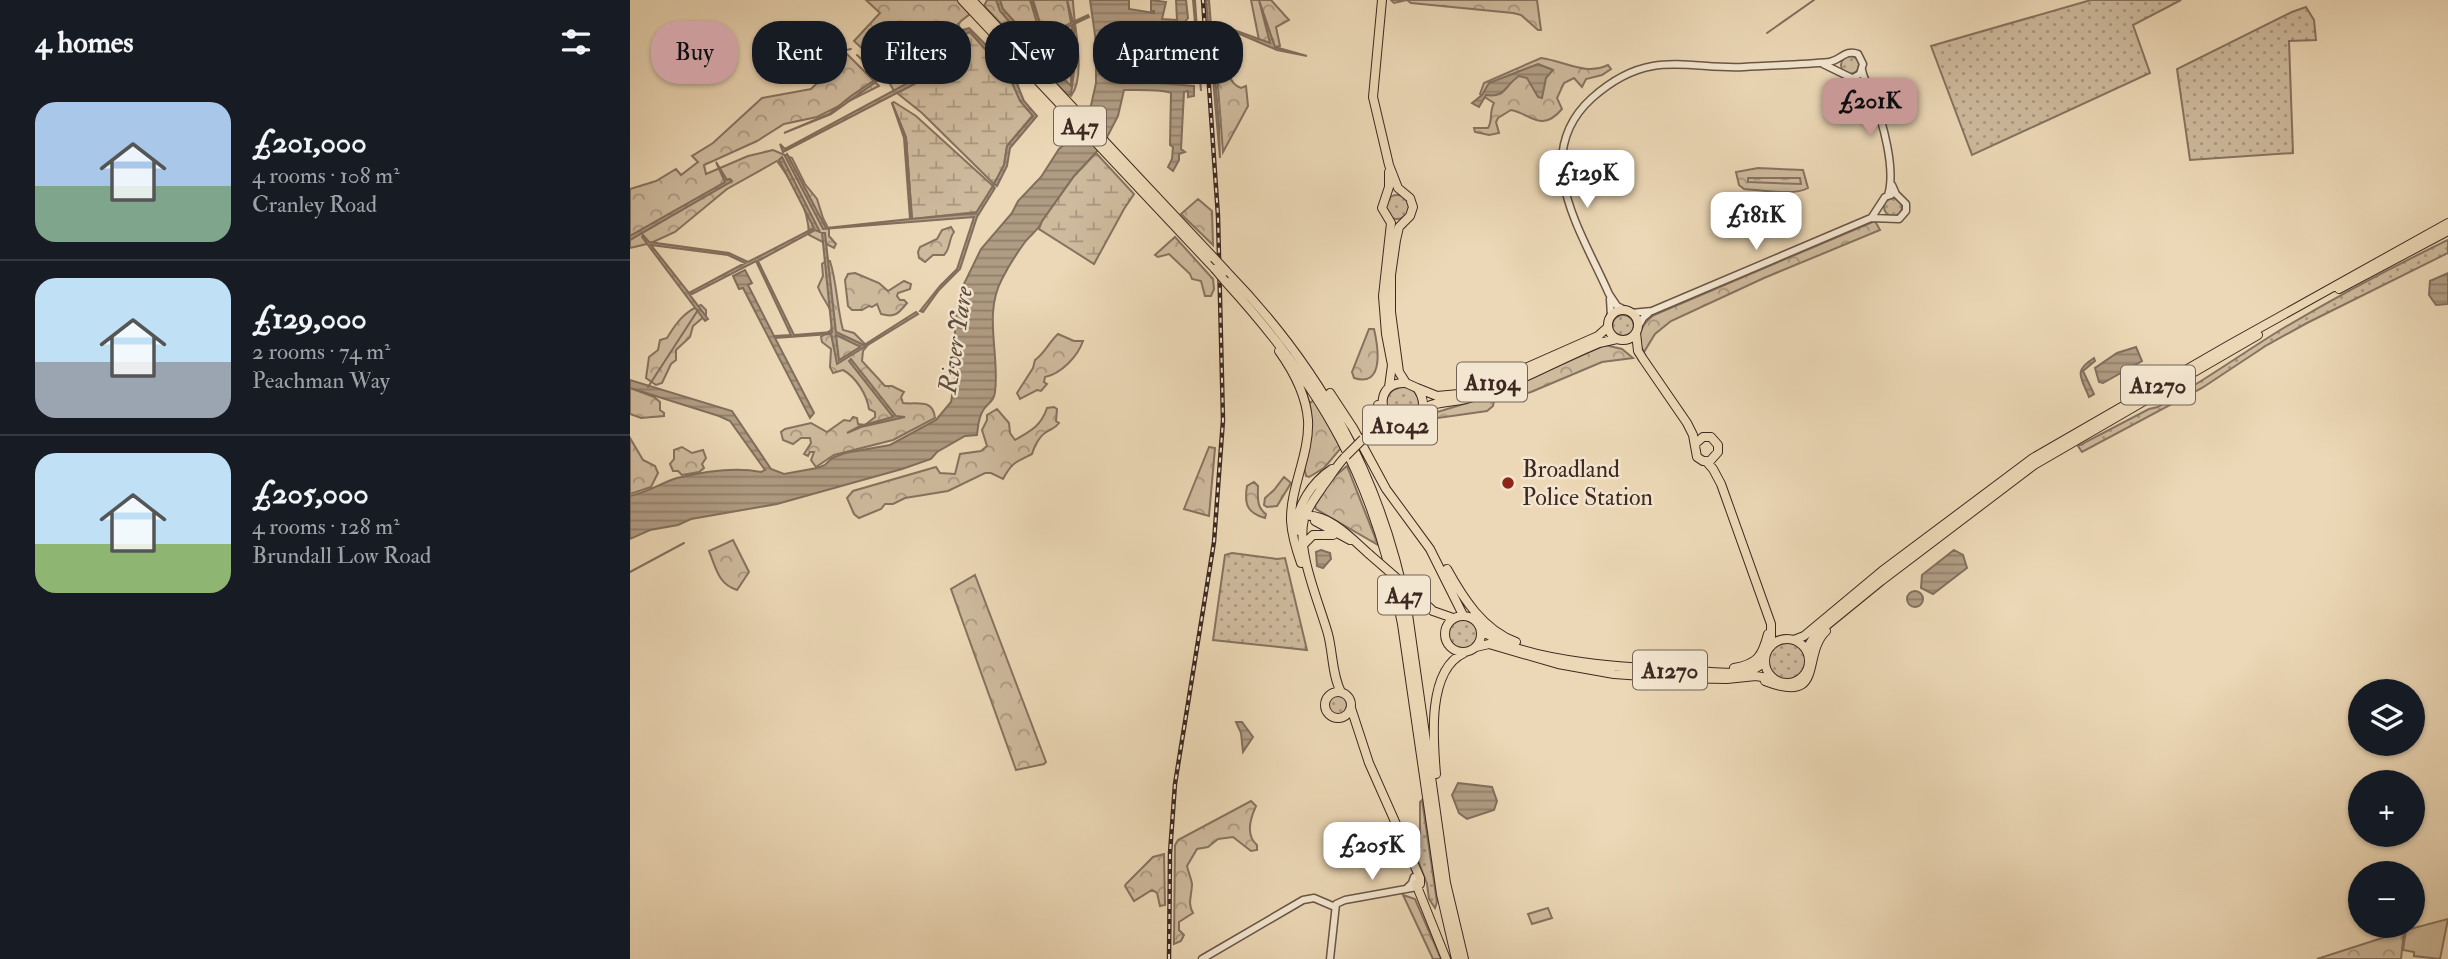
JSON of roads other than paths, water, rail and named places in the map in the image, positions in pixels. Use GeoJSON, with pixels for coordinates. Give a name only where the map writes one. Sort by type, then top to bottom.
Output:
{"type":"FeatureCollection","features":[{"type":"Feature","properties":{"kind":"highway","name":"A47"},"geometry":{"type":"LineString","coordinates":[[962,0],[972,4],[1194,241],[1294,362],[1316,394],[1357,470],[1378,526],[1396,591],[1439,882],[1457,959]]}},
{"type":"Feature","properties":{"kind":"highway"},"geometry":{"type":"LineString","coordinates":[[1382,0],[1373,93],[1389,165],[1400,191],[1410,198],[1413,207],[1410,216],[1404,221],[1389,219],[1382,208],[1389,187],[1389,165]]}},
{"type":"Feature","properties":{"kind":"highway"},"geometry":{"type":"LineString","coordinates":[[1387,195],[1400,191]]}},
{"type":"Feature","properties":{"kind":"highway","name":"A1042"},"geometry":{"type":"LineString","coordinates":[[1389,219],[1383,296],[1392,370],[1389,389]]}},
{"type":"Feature","properties":{"kind":"highway","name":"A1042"},"geometry":{"type":"LineString","coordinates":[[1404,221],[1398,230],[1395,246],[1391,303],[1398,367],[1406,383]]}},
{"type":"Feature","properties":{"kind":"highway","name":"A1270"},"geometry":{"type":"LineString","coordinates":[[1791,639],[1804,636],[1882,571],[2033,458],[2448,222]]}},
{"type":"Feature","properties":{"kind":"highway","name":"A1270"},"geometry":{"type":"LineString","coordinates":[[1808,654],[1809,645],[1816,634],[2010,481],[2068,444],[2327,296],[2448,231]]}},
{"type":"Feature","properties":{"kind":"highway","name":"A47"},"geometry":{"type":"LineString","coordinates":[[1194,241],[1214,258],[1279,328],[1297,353],[1349,436],[1376,498],[1394,551],[1414,650],[1443,860],[1464,959]]}},
{"type":"Feature","properties":{"kind":"highway","name":"A47"},"geometry":{"type":"LineString","coordinates":[[1238,295],[1281,353],[1302,392],[1308,424],[1300,471]]}},
{"type":"Feature","properties":{"kind":"highway"},"geometry":{"type":"LineString","coordinates":[[1638,351],[1637,319],[1628,312],[1617,312],[1611,316],[1608,327],[1611,334],[1638,351],[1686,423],[1697,457],[1706,461],[1721,484],[1771,624],[1771,646],[1765,660],[1766,668],[1774,679],[1787,684],[1800,680],[1808,668],[1808,654],[1803,645],[1781,636],[1771,624]]}},
{"type":"Feature","properties":{"kind":"highway","name":"A1194"},"geometry":{"type":"LineString","coordinates":[[1417,388],[1442,396],[1473,390],[1598,336],[1608,327]]}},
{"type":"Feature","properties":{"kind":"highway"},"geometry":{"type":"LineString","coordinates":[[1620,340],[1630,339],[1637,330]]}},
{"type":"Feature","properties":{"kind":"highway"},"geometry":{"type":"LineString","coordinates":[[1369,432],[1378,417],[1379,396],[1389,375],[1386,334]]}},
{"type":"Feature","properties":{"kind":"highway","name":"A1194"},"geometry":{"type":"LineString","coordinates":[[1423,409],[1431,404],[1458,401],[1488,392],[1599,343],[1620,340]]}},
{"type":"Feature","properties":{"kind":"highway","name":"A47"},"geometry":{"type":"LineString","coordinates":[[1297,353],[1321,380],[1344,413],[1376,472],[1430,549],[1463,615]]}},
{"type":"Feature","properties":{"kind":"highway","name":"A1042"},"geometry":{"type":"LineString","coordinates":[[1341,692],[1304,544],[1304,513],[1332,472],[1380,420],[1383,398],[1389,389],[1396,384],[1406,383],[1417,388],[1423,398],[1423,409],[1413,422],[1380,426],[1369,432]]}},
{"type":"Feature","properties":{"kind":"highway","name":"A1042"},"geometry":{"type":"LineString","coordinates":[[1383,411],[1396,424]]}},
{"type":"Feature","properties":{"kind":"highway"},"geometry":{"type":"LineString","coordinates":[[1686,423],[1700,434],[1714,439],[1718,445],[1721,484]]}},
{"type":"Feature","properties":{"kind":"highway"},"geometry":{"type":"LineString","coordinates":[[1695,444],[1700,438],[1707,436]]}},
{"type":"Feature","properties":{"kind":"highway"},"geometry":{"type":"LineString","coordinates":[[1706,461],[1717,456]]}},
{"type":"Feature","properties":{"kind":"highway"},"geometry":{"type":"LineString","coordinates":[[1300,471],[1303,481],[1312,486]]}},
{"type":"Feature","properties":{"kind":"highway"},"geometry":{"type":"LineString","coordinates":[[1300,471],[1304,513]]}},
{"type":"Feature","properties":{"kind":"highway","name":"A1042"},"geometry":{"type":"LineString","coordinates":[[1318,603],[1301,563],[1296,531],[1312,486],[1332,472]]}},
{"type":"Feature","properties":{"kind":"highway","name":"A47"},"geometry":{"type":"LineString","coordinates":[[1398,505],[1429,539],[1471,609],[1508,639],[1572,660]]}},
{"type":"Feature","properties":{"kind":"highway"},"geometry":{"type":"LineString","coordinates":[[1304,513],[1360,546]]}},
{"type":"Feature","properties":{"kind":"highway"},"geometry":{"type":"LineString","coordinates":[[1304,513],[1345,531],[1433,611],[1445,632],[1449,646],[1464,653],[1476,647],[1481,629],[1474,619],[1463,615],[1452,618],[1433,611]]}},
{"type":"Feature","properties":{"kind":"highway"},"geometry":{"type":"LineString","coordinates":[[1301,563],[1292,521],[1304,513]]}},
{"type":"Feature","properties":{"kind":"highway"},"geometry":{"type":"LineString","coordinates":[[1304,544],[1313,535],[1340,535]]}},
{"type":"Feature","properties":{"kind":"highway"},"geometry":{"type":"LineString","coordinates":[[1694,671],[1748,665],[1760,655],[1769,631],[1752,580],[1749,561]]}},
{"type":"Feature","properties":{"kind":"highway"},"geometry":{"type":"LineString","coordinates":[[1727,679],[1762,680],[1784,688],[1801,684],[1812,670],[1815,645],[1822,634],[1881,581]]}},
{"type":"Feature","properties":{"kind":"highway"},"geometry":{"type":"LineString","coordinates":[[1445,632],[1452,618]]}},
{"type":"Feature","properties":{"kind":"highway","name":"A1270"},"geometry":{"type":"LineString","coordinates":[[1481,629],[1497,641],[1546,655],[1623,668],[1747,671],[1759,667],[1765,660]]}},
{"type":"Feature","properties":{"kind":"highway"},"geometry":{"type":"LineString","coordinates":[[1771,646],[1791,639]]}},
{"type":"Feature","properties":{"kind":"highway","name":"A1270"},"geometry":{"type":"LineString","coordinates":[[1476,647],[1489,644],[1558,664],[1614,674],[1727,679],[1756,676],[1774,679]]}},
{"type":"Feature","properties":{"kind":"highway","name":"A47"},"geometry":{"type":"LineString","coordinates":[[1443,860],[1434,743],[1435,708],[1446,667],[1454,658],[1464,653]]}},
{"type":"Feature","properties":{"kind":"highway","name":"A1042"},"geometry":{"type":"LineString","coordinates":[[1330,695],[1334,668]]}},
{"type":"Feature","properties":{"kind":"highway"},"geometry":{"type":"LineString","coordinates":[[1366,754],[1350,699],[1341,692],[1330,695],[1325,701],[1326,710],[1353,728],[1420,880],[1410,889]]}},
{"type":"Feature","properties":{"kind":"highway"},"geometry":{"type":"LineString","coordinates":[[1341,718],[1351,708]]}},
{"type":"Feature","properties":{"kind":"highway"},"geometry":{"type":"LineString","coordinates":[[1407,851],[1414,877],[1410,889]]}},
{"type":"Feature","properties":{"kind":"highway"},"geometry":{"type":"LineString","coordinates":[[1410,889],[1427,912],[1446,959]]}},
{"type":"Feature","properties":{"kind":"street"},"geometry":{"type":"LineString","coordinates":[[1637,330],[1643,318],[1651,311],[1871,218],[1899,219],[1906,211],[1905,202],[1896,194],[1892,185],[1888,151],[1867,85],[1863,61],[1858,54],[1846,53],[1839,58],[1818,63],[1717,68],[1654,66],[1620,78],[1585,104],[1574,117],[1563,143],[1561,172],[1566,196],[1609,294],[1617,306],[1628,312],[1651,311]]}},
{"type":"Feature","properties":{"kind":"street"},"geometry":{"type":"LineString","coordinates":[[1838,69],[1839,58]]}},
{"type":"Feature","properties":{"kind":"street"},"geometry":{"type":"LineString","coordinates":[[1818,63],[1838,69],[1844,76],[1867,85]]}},
{"type":"Feature","properties":{"kind":"street"},"geometry":{"type":"LineString","coordinates":[[1853,78],[1863,69]]}},
{"type":"Feature","properties":{"kind":"street"},"geometry":{"type":"LineString","coordinates":[[1871,218],[1881,207],[1892,185]]}},
{"type":"Feature","properties":{"kind":"street"},"geometry":{"type":"LineString","coordinates":[[1888,195],[1896,194]]}},
{"type":"Feature","properties":{"kind":"street"},"geometry":{"type":"LineString","coordinates":[[1881,207],[1886,218]]}},
{"type":"Feature","properties":{"kind":"street"},"geometry":{"type":"LineString","coordinates":[[1609,294],[1611,316]]}},
{"type":"Feature","properties":{"kind":"street"},"geometry":{"type":"LineString","coordinates":[[1330,959],[1335,907],[1345,900],[1410,889],[1414,877]]}},
{"type":"Feature","properties":{"kind":"street"},"geometry":{"type":"LineString","coordinates":[[1202,959],[1303,900],[1314,898],[1335,907]]}},
{"type":"Feature","properties":{"kind":"water"},"geometry":{"type":"Polygon","coordinates":[[[996,0],[1000,0],[1003,9],[1014,21],[1009,21],[1000,11],[996,0]]]}},
{"type":"Feature","properties":{"kind":"water"},"geometry":{"type":"Polygon","coordinates":[[[1032,0],[1039,21],[1036,21],[1032,0]]]}},
{"type":"Feature","properties":{"kind":"water"},"geometry":{"type":"Polygon","coordinates":[[[1090,0],[1129,0],[1129,9],[1154,13],[1151,11],[1151,0],[1166,2],[1162,19],[1177,20],[1176,0],[1186,0],[1188,18],[1186,21],[1093,21],[1090,0]]]}},
{"type":"Feature","properties":{"kind":"water"},"geometry":{"type":"Polygon","coordinates":[[[1193,0],[1195,0],[1195,21],[1193,0]]]}},
{"type":"Feature","properties":{"kind":"water"},"geometry":{"type":"Polygon","coordinates":[[[1206,0],[1209,0],[1211,21],[1208,21],[1206,0]]]}},
{"type":"Feature","properties":{"kind":"water"},"geometry":{"type":"Polygon","coordinates":[[[1259,0],[1275,47],[1307,56],[1277,50],[1243,33],[1270,43],[1259,0]]]}},
{"type":"Feature","properties":{"kind":"water"},"geometry":{"type":"Polygon","coordinates":[[[971,30],[985,44],[985,49],[971,33],[971,30]]]}},
{"type":"Feature","properties":{"kind":"water"},"geometry":{"type":"Polygon","coordinates":[[[1538,64],[1553,70],[1546,78],[1542,98],[1538,97],[1527,78],[1519,76],[1501,93],[1486,95],[1479,107],[1472,103],[1482,95],[1489,83],[1538,64]]]}},
{"type":"Feature","properties":{"kind":"water"},"geometry":{"type":"Polygon","coordinates":[[[873,84],[831,114],[784,133],[829,114],[851,96],[873,84]]]}},
{"type":"Feature","properties":{"kind":"water"},"geometry":{"type":"Polygon","coordinates":[[[906,84],[914,84],[783,152],[780,144],[785,149],[906,84]]]}},
{"type":"Feature","properties":{"kind":"water"},"geometry":{"type":"Polygon","coordinates":[[[1013,84],[1017,84],[1024,101],[1037,116],[1010,148],[1007,166],[997,186],[994,184],[1004,165],[1007,146],[1033,116],[1020,101],[1013,84]]]}},
{"type":"Feature","properties":{"kind":"water"},"geometry":{"type":"Polygon","coordinates":[[[1057,84],[1069,84],[1072,84],[1071,94],[1067,95],[1057,84]]]}},
{"type":"Feature","properties":{"kind":"water","name":"River Yare"},"geometry":{"type":"Polygon","coordinates":[[[1096,84],[1194,86],[1194,96],[1188,97],[1188,91],[1184,92],[1181,149],[1185,152],[1179,154],[1173,171],[1168,167],[1173,147],[1170,145],[1171,93],[1124,90],[1118,116],[1103,145],[1074,176],[1010,265],[996,292],[994,306],[995,392],[981,415],[977,435],[965,436],[937,452],[931,459],[902,469],[777,504],[691,519],[678,525],[650,530],[630,539],[630,496],[687,476],[719,471],[765,470],[730,421],[630,388],[630,380],[732,411],[771,469],[784,474],[817,468],[845,453],[890,445],[936,420],[951,402],[959,354],[955,344],[955,320],[960,292],[981,249],[1012,213],[1018,201],[1041,177],[1059,149],[1073,137],[1090,110],[1096,84]]]}},
{"type":"Feature","properties":{"kind":"water"},"geometry":{"type":"Polygon","coordinates":[[[1213,84],[1216,84],[1220,158],[1213,84]]]}},
{"type":"Feature","properties":{"kind":"water"},"geometry":{"type":"Polygon","coordinates":[[[892,103],[906,137],[912,219],[976,213],[993,186],[995,188],[977,217],[960,269],[939,290],[923,312],[920,311],[957,269],[974,217],[823,229],[785,156],[787,154],[826,228],[910,219],[904,138],[892,103]]]}},
{"type":"Feature","properties":{"kind":"water"},"geometry":{"type":"Polygon","coordinates":[[[782,157],[820,232],[815,230],[758,261],[794,335],[832,332],[822,233],[825,233],[836,332],[864,345],[916,312],[918,314],[837,364],[831,334],[775,338],[814,413],[810,418],[743,288],[739,289],[733,276],[745,270],[752,283],[748,285],[774,336],[791,335],[756,261],[690,295],[708,319],[705,321],[642,237],[643,235],[649,242],[729,253],[748,262],[814,228],[779,160],[782,157]],[[651,245],[689,293],[745,263],[728,255],[651,245]],[[836,335],[839,360],[860,347],[859,346],[836,335]]]}},
{"type":"Feature","properties":{"kind":"water"},"geometry":{"type":"Polygon","coordinates":[[[716,162],[727,180],[732,181],[630,240],[630,236],[725,182],[716,162]]]}},
{"type":"Feature","properties":{"kind":"water"},"geometry":{"type":"Polygon","coordinates":[[[2448,273],[2448,304],[2436,305],[2429,295],[2430,281],[2448,273]]]}},
{"type":"Feature","properties":{"kind":"water"},"geometry":{"type":"Polygon","coordinates":[[[2136,347],[2142,361],[2103,383],[2099,382],[2095,368],[2117,353],[2136,347]]]}},
{"type":"Feature","properties":{"kind":"water"},"geometry":{"type":"Polygon","coordinates":[[[2094,358],[2095,361],[2083,371],[2094,394],[2089,397],[2081,371],[2094,358]]]}},
{"type":"Feature","properties":{"kind":"water"},"geometry":{"type":"Polygon","coordinates":[[[851,359],[896,416],[905,417],[847,433],[860,426],[893,417],[849,361],[851,359]]]}},
{"type":"Feature","properties":{"kind":"water"},"geometry":{"type":"Polygon","coordinates":[[[1321,550],[1330,553],[1331,559],[1323,568],[1317,566],[1316,552],[1321,550]]]}},
{"type":"Feature","properties":{"kind":"water"},"geometry":{"type":"Polygon","coordinates":[[[1954,550],[1963,555],[1967,568],[1933,594],[1921,588],[1922,575],[1954,550]]]}},
{"type":"Feature","properties":{"kind":"water"},"geometry":{"type":"Polygon","coordinates":[[[1912,591],[1918,591],[1923,599],[1921,605],[1912,607],[1907,602],[1907,596],[1912,591]]]}},
{"type":"Feature","properties":{"kind":"water"},"geometry":{"type":"Polygon","coordinates":[[[1236,722],[1242,722],[1253,737],[1243,752],[1241,733],[1236,722]]]}},
{"type":"Feature","properties":{"kind":"water"},"geometry":{"type":"Polygon","coordinates":[[[1458,783],[1492,787],[1497,801],[1494,810],[1467,819],[1459,813],[1452,795],[1458,783]]]}},
{"type":"Feature","properties":{"kind":"waterway"},"geometry":{"type":"LineString","coordinates":[[1033,0],[1039,21]]}},
{"type":"Feature","properties":{"kind":"waterway"},"geometry":{"type":"LineString","coordinates":[[1767,33],[1814,0]]}},
{"type":"Feature","properties":{"kind":"waterway"},"geometry":{"type":"LineString","coordinates":[[847,50],[851,49]]}},
{"type":"Feature","properties":{"kind":"waterway"},"geometry":{"type":"LineString","coordinates":[[857,55],[861,59]]}},
{"type":"Feature","properties":{"kind":"waterway"},"geometry":{"type":"LineString","coordinates":[[648,387],[698,310]]}},
{"type":"Feature","properties":{"kind":"waterway"},"geometry":{"type":"LineString","coordinates":[[630,572],[684,543]]}},
{"type":"Feature","properties":{"kind":"railway"},"geometry":{"type":"LineString","coordinates":[[1169,959],[1170,853],[1175,784],[1214,542],[1223,420],[1218,216],[1203,0]]}},
{"type":"Feature","properties":{"kind":"place","name":"Broadland Police Station"},"geometry":{"type":"Point","coordinates":[1508,483]}}]}
